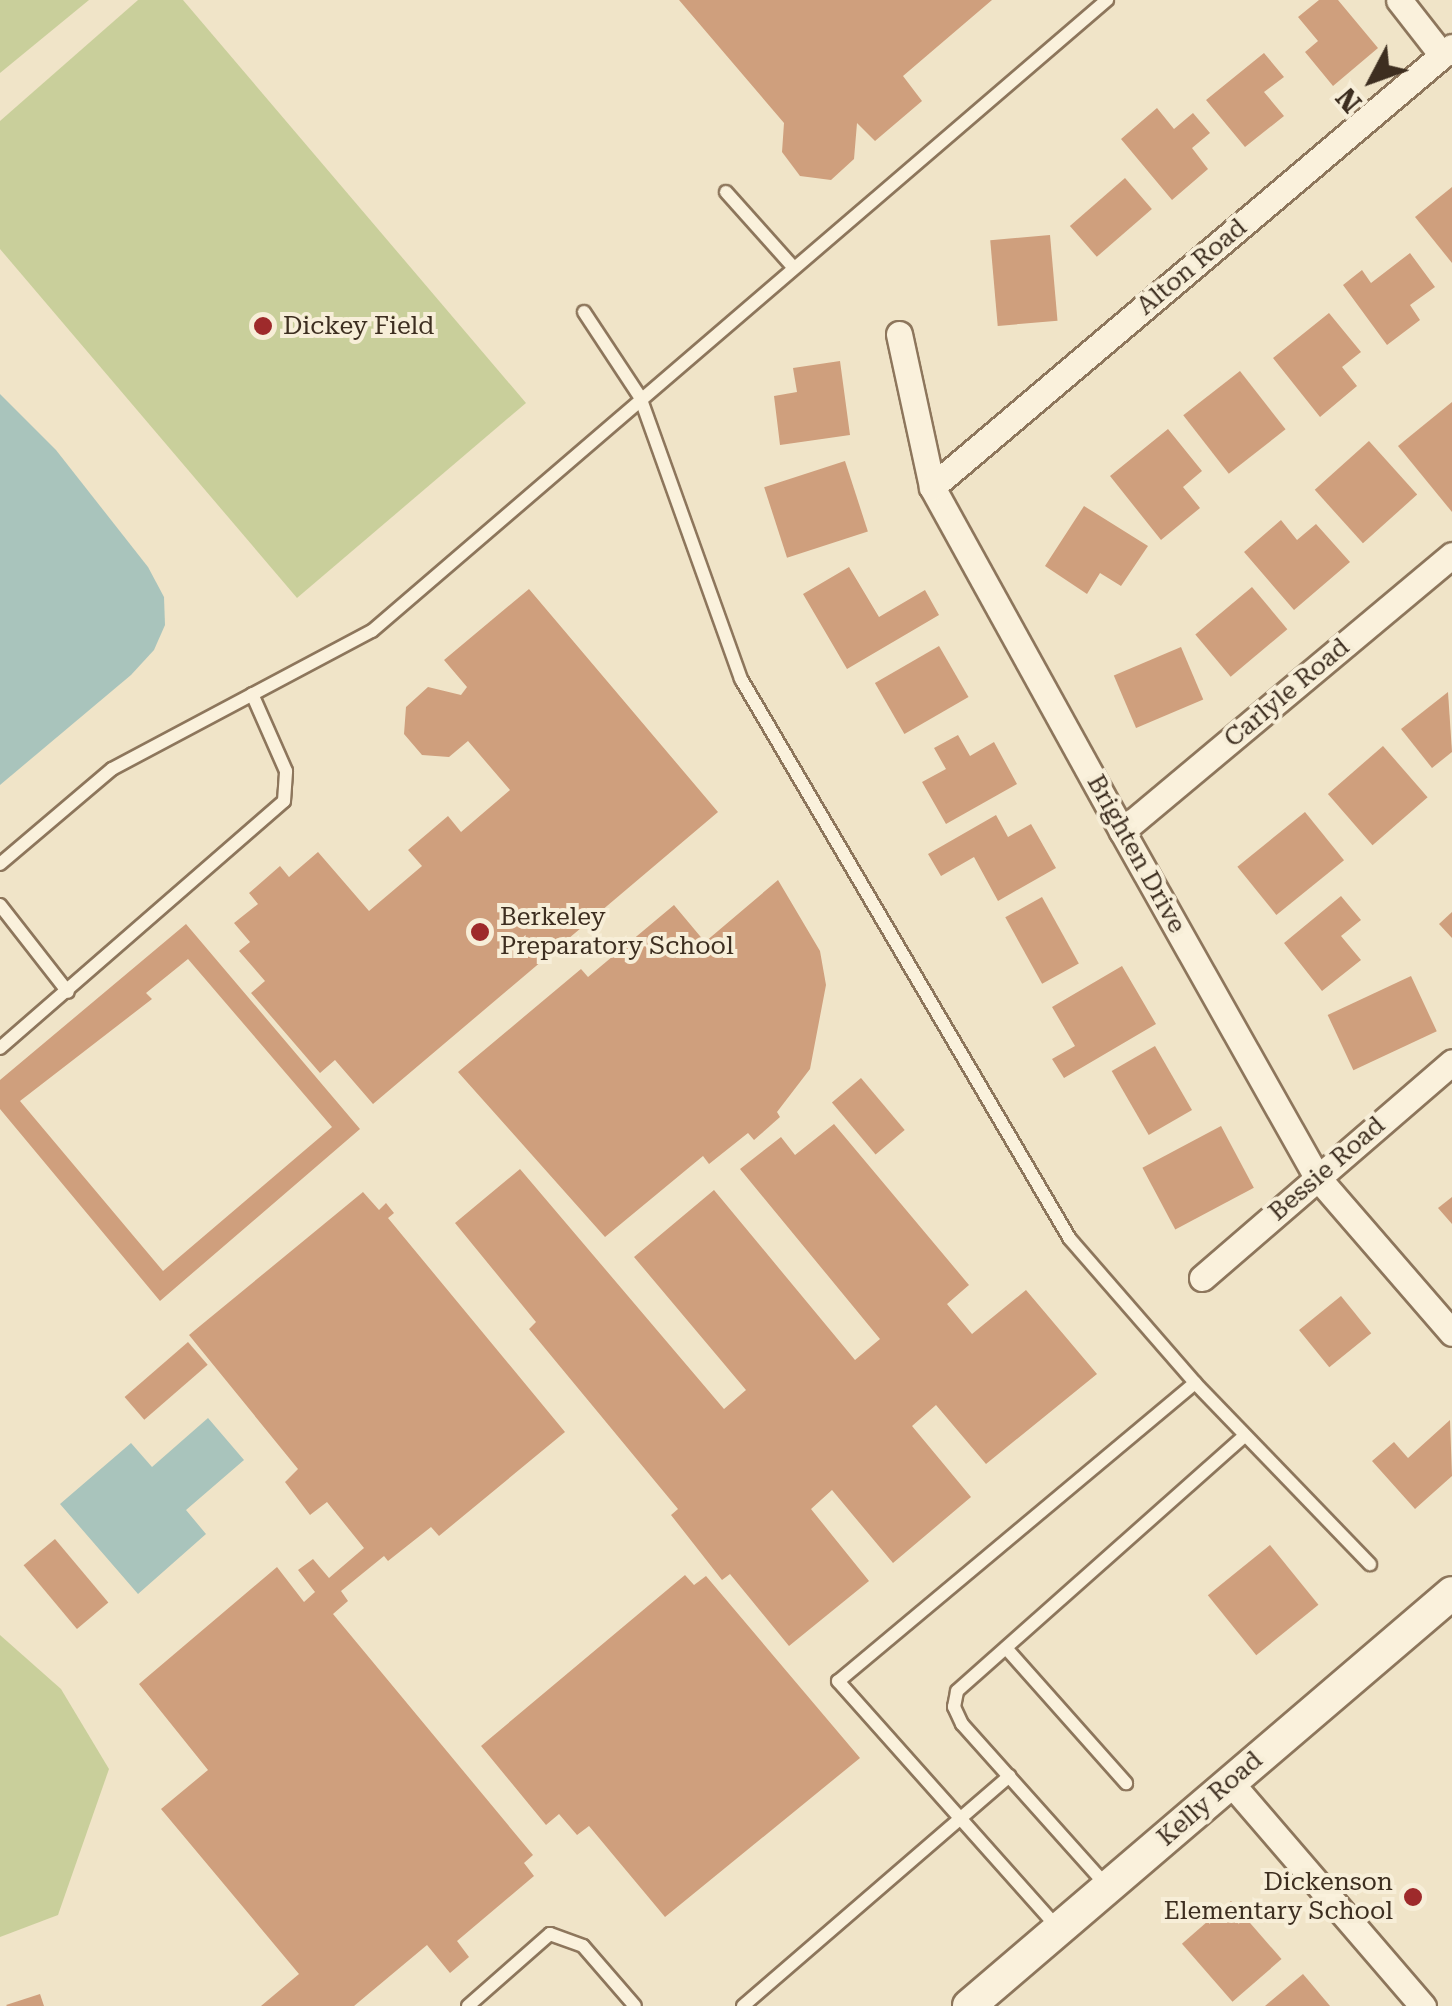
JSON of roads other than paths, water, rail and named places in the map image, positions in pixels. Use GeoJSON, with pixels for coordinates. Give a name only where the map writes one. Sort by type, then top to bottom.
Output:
{"type":"FeatureCollection","features":[{"type":"Feature","properties":{"kind":"street"},"geometry":{"type":"LineString","coordinates":[[1398,0],[1447,51]]}},
{"type":"Feature","properties":{"kind":"street","name":"Alton Road"},"geometry":{"type":"LineString","coordinates":[[932,487],[1447,51]]}},
{"type":"Feature","properties":{"kind":"street","name":"Brighten Drive"},"geometry":{"type":"LineString","coordinates":[[899,334],[932,487],[1122,831],[1317,1177],[1452,1333]]}},
{"type":"Feature","properties":{"kind":"street","name":"Carlyle Road"},"geometry":{"type":"LineString","coordinates":[[1122,831],[1452,554]]}},
{"type":"Feature","properties":{"kind":"street","name":"Bessie Road"},"geometry":{"type":"LineString","coordinates":[[1202,1278],[1452,1062]]}},
{"type":"Feature","properties":{"kind":"street","name":"Kelly Road"},"geometry":{"type":"LineString","coordinates":[[968,2006],[1452,1592]]}},
{"type":"Feature","properties":{"kind":"street"},"geometry":{"type":"LineString","coordinates":[[1230,1782],[1423,2006]]}},
{"type":"Feature","properties":{"kind":"lane"},"geometry":{"type":"LineString","coordinates":[[0,864],[112,769],[372,631],[1107,0]]}},
{"type":"Feature","properties":{"kind":"lane"},"geometry":{"type":"LineString","coordinates":[[726,192],[793,267]]}},
{"type":"Feature","properties":{"kind":"lane"},"geometry":{"type":"LineString","coordinates":[[584,312],[640,397],[740,679],[1070,1239],[1195,1383],[1370,1564]]}},
{"type":"Feature","properties":{"kind":"lane"},"geometry":{"type":"LineString","coordinates":[[0,1048],[284,801],[286,772],[252,694]]}},
{"type":"Feature","properties":{"kind":"lane"},"geometry":{"type":"LineString","coordinates":[[0,905],[68,992]]}},
{"type":"Feature","properties":{"kind":"lane"},"geometry":{"type":"LineString","coordinates":[[1059,1929],[838,1681],[1195,1383]]}},
{"type":"Feature","properties":{"kind":"lane"},"geometry":{"type":"LineString","coordinates":[[1108,1887],[1009,1776],[954,1707],[956,1691],[1246,1436]]}},
{"type":"Feature","properties":{"kind":"lane"},"geometry":{"type":"LineString","coordinates":[[1006,1648],[1126,1783]]}},
{"type":"Feature","properties":{"kind":"lane"},"geometry":{"type":"LineString","coordinates":[[743,2006],[1009,1776]]}},
{"type":"Feature","properties":{"kind":"lane"},"geometry":{"type":"LineString","coordinates":[[468,2006],[550,1934],[583,1946],[634,2006]]}},
{"type":"Feature","properties":{"kind":"water"},"geometry":{"type":"Polygon","coordinates":[[[0,394],[56,450],[148,567],[164,597],[165,625],[154,650],[131,675],[0,785],[0,394]]]}},
{"type":"Feature","properties":{"kind":"water"},"geometry":{"type":"Polygon","coordinates":[[[208,1418],[244,1460],[186,1510],[206,1534],[138,1594],[60,1504],[131,1443],[152,1467],[208,1418]]]}},
{"type":"Feature","properties":{"kind":"place","name":"Dickey Field"},"geometry":{"type":"Point","coordinates":[263,326]}},
{"type":"Feature","properties":{"kind":"place","name":"Berkeley Preparatory School"},"geometry":{"type":"Point","coordinates":[480,932]}},
{"type":"Feature","properties":{"kind":"place","name":"Dickenson Elementary School"},"geometry":{"type":"Point","coordinates":[1413,1897]}}]}
